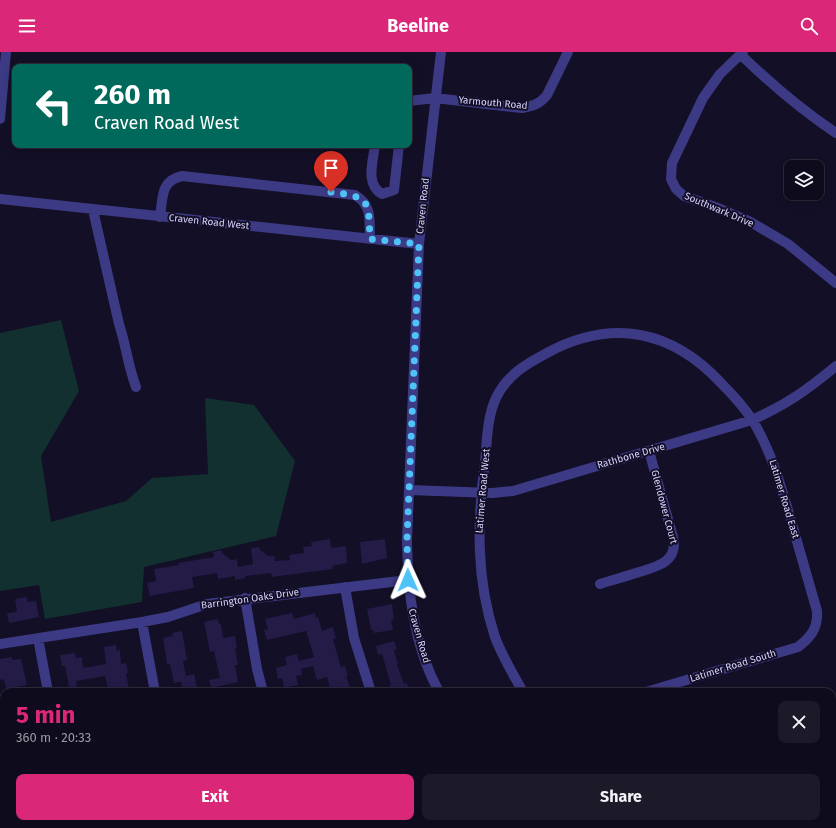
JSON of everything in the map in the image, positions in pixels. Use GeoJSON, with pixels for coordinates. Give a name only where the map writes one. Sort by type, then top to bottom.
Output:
{"type":"FeatureCollection","features":[{"type":"Feature","properties":{"kind":"street","name":"Craven Road"},"geometry":{"type":"LineString","coordinates":[[437,688],[420,646],[413,620],[408,580],[409,490],[419,244],[441,52]]}},
{"type":"Feature","properties":{"kind":"street","name":"Yarmouth Road"},"geometry":{"type":"LineString","coordinates":[[412,101],[435,98],[522,108],[533,106],[542,101],[547,95],[568,52]]}},
{"type":"Feature","properties":{"kind":"street"},"geometry":{"type":"LineString","coordinates":[[742,53],[781,93],[807,114],[836,133]]}},
{"type":"Feature","properties":{"kind":"street","name":"Southwark Drive"},"geometry":{"type":"LineString","coordinates":[[742,53],[720,74],[703,98],[672,163],[670,171],[671,179],[676,189],[684,196],[749,221],[788,244],[836,283]]}},
{"type":"Feature","properties":{"kind":"street"},"geometry":{"type":"LineString","coordinates":[[0,119],[4,59]]}},
{"type":"Feature","properties":{"kind":"street"},"geometry":{"type":"LineString","coordinates":[[375,148],[371,182],[375,190],[382,194],[394,190],[399,148]]}},
{"type":"Feature","properties":{"kind":"street"},"geometry":{"type":"LineString","coordinates":[[160,217],[164,192],[168,182],[174,178],[182,176],[355,195],[363,200],[368,208],[370,239]]}},
{"type":"Feature","properties":{"kind":"street","name":"Craven Road West"},"geometry":{"type":"LineString","coordinates":[[0,199],[419,244]]}},
{"type":"Feature","properties":{"kind":"street"},"geometry":{"type":"LineString","coordinates":[[93,210],[119,324],[125,341],[128,364],[136,387]]}},
{"type":"Feature","properties":{"kind":"street","name":"Latimer Road East"},"geometry":{"type":"LineString","coordinates":[[588,336],[613,332],[628,333],[649,336],[678,347],[693,357],[715,376],[736,399],[752,420],[775,465],[818,611],[818,620],[814,631]]}},
{"type":"Feature","properties":{"kind":"street","name":"Latimer Road West"},"geometry":{"type":"LineString","coordinates":[[521,688],[507,664],[495,638],[487,607],[482,577],[479,544],[481,493],[490,414],[496,397],[514,372],[564,344],[588,336]]}},
{"type":"Feature","properties":{"kind":"street","name":"Rathbone Drive"},"geometry":{"type":"LineString","coordinates":[[409,490],[498,494],[513,491],[752,420],[781,407],[798,397],[836,366]]}},
{"type":"Feature","properties":{"kind":"street","name":"Glendower Court"},"geometry":{"type":"LineString","coordinates":[[600,584],[658,566],[668,560],[675,549],[649,451]]}},
{"type":"Feature","properties":{"kind":"street","name":"Barrington Oaks Drive"},"geometry":{"type":"LineString","coordinates":[[0,644],[142,622],[168,617],[207,604],[245,598],[408,580]]}},
{"type":"Feature","properties":{"kind":"street"},"geometry":{"type":"LineString","coordinates":[[345,587],[354,638],[370,688]]}},
{"type":"Feature","properties":{"kind":"street"},"geometry":{"type":"LineString","coordinates":[[245,598],[256,669],[262,688]]}},
{"type":"Feature","properties":{"kind":"street"},"geometry":{"type":"LineString","coordinates":[[142,622],[154,688]]}},
{"type":"Feature","properties":{"kind":"street","name":"Latimer Road South"},"geometry":{"type":"LineString","coordinates":[[660,688],[798,647],[808,639],[814,631]]}},
{"type":"Feature","properties":{"kind":"street"},"geometry":{"type":"LineString","coordinates":[[38,638],[47,688]]}},
{"type":"Feature","properties":{"kind":"green space"},"geometry":{"type":"Polygon","coordinates":[[[61,320],[79,391],[41,456],[51,522],[126,501],[152,478],[208,474],[205,398],[254,405],[295,461],[276,536],[144,567],[142,602],[45,619],[39,585],[0,591],[0,333],[61,320]]]}},
{"type":"Feature","properties":{"kind":"building"},"geometry":{"type":"Polygon","coordinates":[[[330,539],[331,548],[346,546],[347,563],[332,566],[333,569],[272,577],[271,573],[245,576],[245,578],[235,580],[235,576],[218,579],[217,573],[192,577],[194,588],[150,596],[147,583],[156,581],[154,569],[214,557],[213,552],[221,550],[222,553],[231,560],[237,559],[238,567],[253,564],[251,548],[259,547],[260,550],[268,556],[274,556],[275,561],[290,560],[289,555],[304,553],[303,547],[312,546],[311,542],[330,539]]]}},
{"type":"Feature","properties":{"kind":"building"},"geometry":{"type":"Polygon","coordinates":[[[385,539],[387,558],[362,564],[360,542],[385,539]]]}},
{"type":"Feature","properties":{"kind":"building"},"geometry":{"type":"Polygon","coordinates":[[[27,597],[27,602],[36,601],[39,617],[9,623],[7,613],[17,612],[15,599],[27,597]]]}},
{"type":"Feature","properties":{"kind":"building"},"geometry":{"type":"Polygon","coordinates":[[[392,604],[394,619],[391,620],[393,630],[374,633],[373,630],[371,630],[367,609],[392,604]]]}},
{"type":"Feature","properties":{"kind":"building"},"geometry":{"type":"Polygon","coordinates":[[[292,613],[294,619],[315,613],[316,618],[318,617],[322,631],[333,627],[336,638],[333,639],[341,667],[345,666],[348,676],[346,677],[350,688],[330,688],[327,677],[317,680],[313,666],[301,669],[302,675],[296,676],[298,685],[284,688],[282,678],[278,679],[276,668],[287,665],[285,657],[297,654],[299,661],[314,657],[306,631],[267,640],[264,630],[268,629],[265,619],[292,613]]]}},
{"type":"Feature","properties":{"kind":"building"},"geometry":{"type":"Polygon","coordinates":[[[218,619],[219,624],[221,624],[223,638],[235,636],[237,647],[235,648],[238,665],[235,665],[238,682],[211,688],[209,680],[220,678],[214,651],[210,652],[204,622],[218,619]]]}},
{"type":"Feature","properties":{"kind":"building"},"geometry":{"type":"Polygon","coordinates":[[[182,631],[187,660],[183,661],[186,676],[194,674],[197,688],[182,688],[181,682],[174,683],[170,664],[167,664],[163,638],[173,636],[172,633],[182,631]]]}},
{"type":"Feature","properties":{"kind":"building"},"geometry":{"type":"Polygon","coordinates":[[[394,641],[397,649],[394,650],[397,665],[404,684],[407,683],[408,688],[390,688],[389,686],[391,685],[382,654],[378,655],[376,646],[394,641]]]}},
{"type":"Feature","properties":{"kind":"building"},"geometry":{"type":"Polygon","coordinates":[[[116,645],[117,651],[120,650],[121,664],[126,663],[128,673],[126,674],[129,688],[108,688],[105,676],[76,681],[77,688],[69,688],[65,666],[62,666],[60,655],[75,653],[76,658],[82,657],[83,668],[106,664],[104,647],[116,645]]]}},
{"type":"Feature","properties":{"kind":"building"},"geometry":{"type":"Polygon","coordinates":[[[12,657],[12,660],[21,659],[27,685],[6,688],[4,679],[0,680],[0,659],[12,657]]]}},
{"type":"Feature","properties":{"kind":"route"},"geometry":{"type":"LineString","coordinates":[[331,192],[355,195],[363,200],[368,208],[370,239],[419,244],[414,337],[407,540],[408,580]]}}]}
